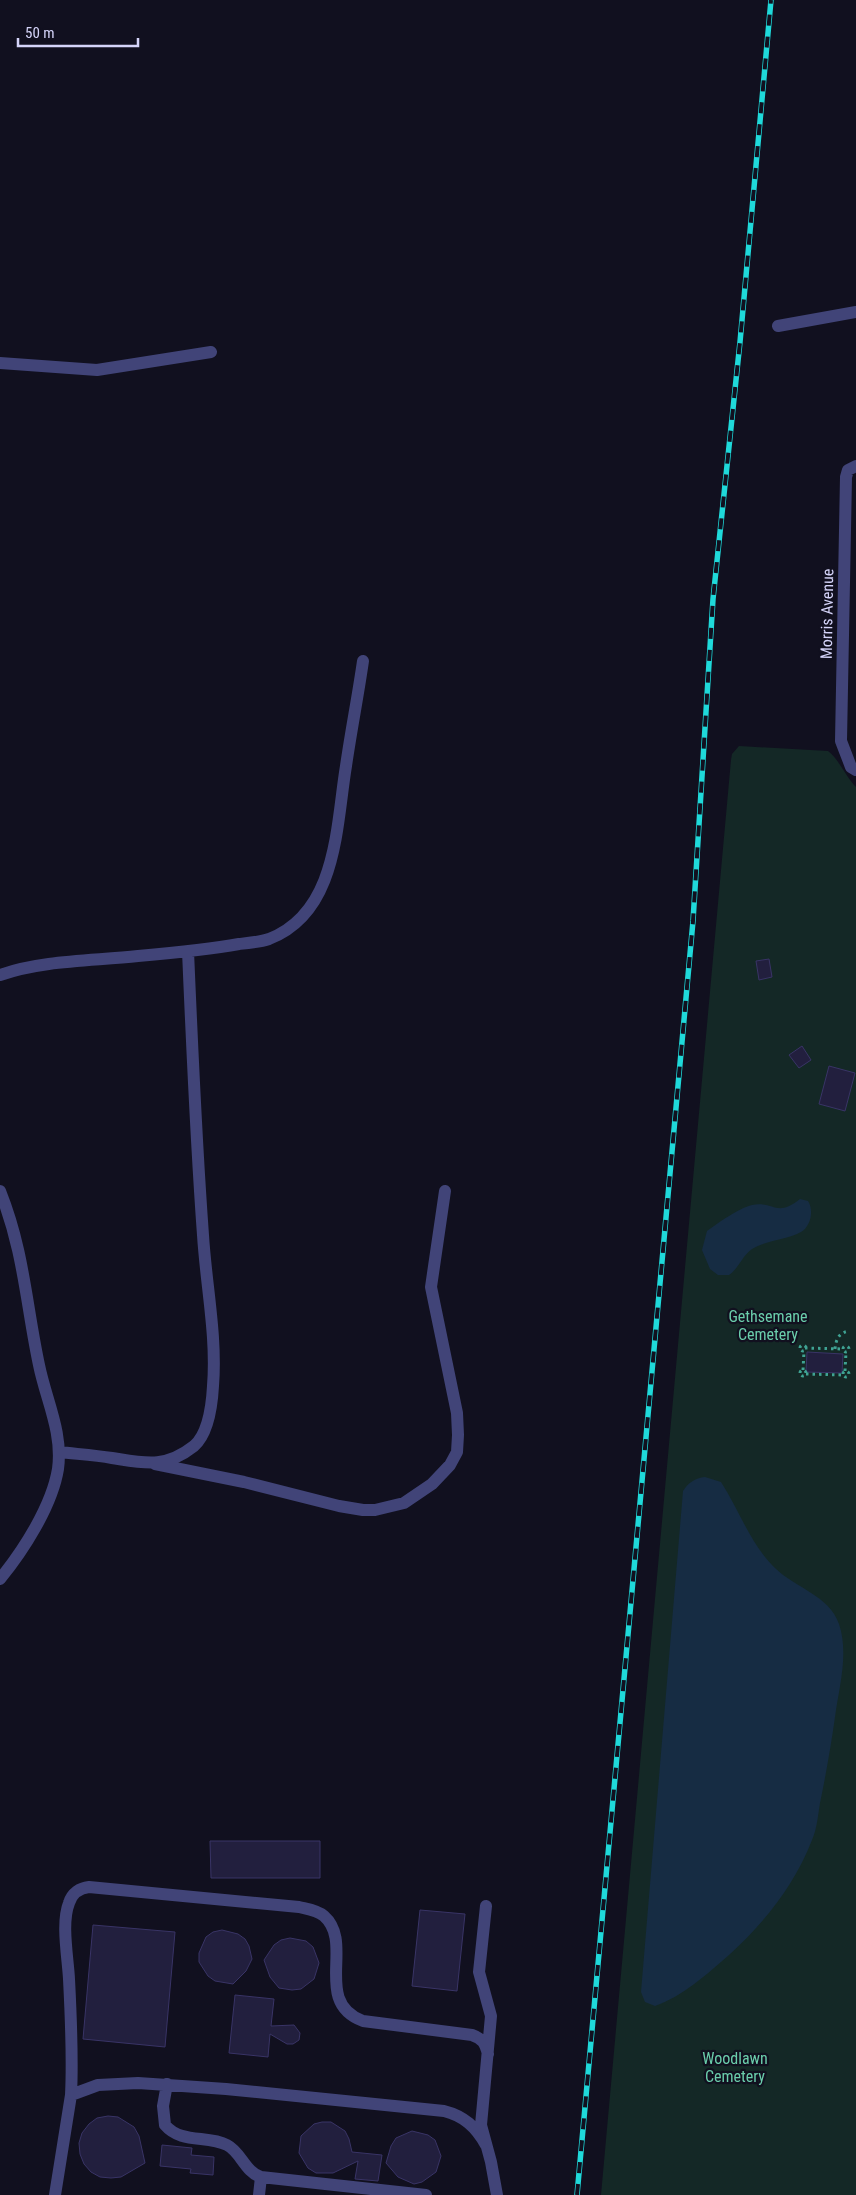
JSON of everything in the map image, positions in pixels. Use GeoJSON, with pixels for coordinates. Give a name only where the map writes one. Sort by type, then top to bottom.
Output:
{"type":"FeatureCollection","features":[{"type":"Feature","properties":{"kind":"street"},"geometry":{"type":"LineString","coordinates":[[778,326],[856,312]]}},
{"type":"Feature","properties":{"kind":"street"},"geometry":{"type":"LineString","coordinates":[[0,363],[98,370],[211,352]]}},
{"type":"Feature","properties":{"kind":"street","name":"Morris Avenue"},"geometry":{"type":"LineString","coordinates":[[856,466],[848,470],[845,488],[841,741],[848,761],[856,770]]}},
{"type":"Feature","properties":{"kind":"street"},"geometry":{"type":"LineString","coordinates":[[0,975],[13,970],[61,963],[188,951],[268,939],[287,929],[311,906],[322,884],[335,848],[363,661]]}},
{"type":"Feature","properties":{"kind":"street"},"geometry":{"type":"LineString","coordinates":[[151,1464],[180,1455],[195,1444],[202,1435],[210,1412],[213,1385],[214,1351],[203,1236],[194,1104],[188,951]]}},
{"type":"Feature","properties":{"kind":"street"},"geometry":{"type":"LineString","coordinates":[[59,1452],[151,1464],[244,1482],[339,1506],[363,1510],[375,1510],[404,1503],[432,1484],[457,1452],[458,1435],[457,1413],[431,1287],[444,1190]]}},
{"type":"Feature","properties":{"kind":"street"},"geometry":{"type":"LineString","coordinates":[[0,1191],[17,1238],[39,1365],[55,1421],[59,1452],[58,1469],[42,1514],[0,1580]]}},
{"type":"Feature","properties":{"kind":"street"},"geometry":{"type":"LineString","coordinates":[[55,2195],[71,2095],[72,2021],[66,1920],[72,1896],[83,1888],[89,1887],[299,1907],[313,1910],[330,1923],[334,1934],[336,1985],[339,2000],[353,2017],[362,2021],[480,2038],[486,2044],[488,2054]]}},
{"type":"Feature","properties":{"kind":"street"},"geometry":{"type":"LineString","coordinates":[[486,1906],[479,1972],[491,2016],[481,2117],[497,2195]]}},
{"type":"Feature","properties":{"kind":"street"},"geometry":{"type":"LineString","coordinates":[[71,2095],[87,2088],[111,2083],[167,2084],[444,2111],[464,2118],[475,2128],[486,2145]]}},
{"type":"Feature","properties":{"kind":"street"},"geometry":{"type":"LineString","coordinates":[[167,2084],[163,2117],[165,2125],[170,2131],[185,2138],[227,2145],[236,2152],[252,2172],[261,2177],[426,2195]]}},
{"type":"Feature","properties":{"kind":"street"},"geometry":{"type":"LineString","coordinates":[[259,2195],[261,2177]]}},
{"type":"Feature","properties":{"kind":"path"},"geometry":{"type":"LineString","coordinates":[[835,1349],[838,1337],[850,1331]]}},
{"type":"Feature","properties":{"kind":"path"},"geometry":{"type":"LineString","coordinates":[[835,1349],[845,1351],[844,1373],[805,1372],[805,1350],[835,1349]]}},
{"type":"Feature","properties":{"kind":"green space","name":"Woodlawn Cemetery"},"geometry":{"type":"Polygon","coordinates":[[[739,746],[828,751],[856,787],[856,2195],[601,2195],[731,760],[732,754],[739,746]]]}},
{"type":"Feature","properties":{"kind":"water"},"geometry":{"type":"Polygon","coordinates":[[[800,1199],[808,1201],[811,1209],[809,1222],[801,1232],[752,1249],[729,1275],[718,1275],[710,1269],[702,1250],[707,1231],[741,1209],[752,1205],[760,1204],[780,1208],[792,1205],[800,1199]]]}},
{"type":"Feature","properties":{"kind":"water"},"geometry":{"type":"Polygon","coordinates":[[[705,1477],[721,1482],[752,1538],[775,1568],[820,1599],[834,1614],[842,1635],[842,1670],[816,1827],[805,1857],[787,1888],[755,1930],[729,1955],[685,1991],[655,2006],[645,2002],[641,1992],[683,1491],[692,1481],[705,1477]]]}},
{"type":"Feature","properties":{"kind":"building"},"geometry":{"type":"Polygon","coordinates":[[[769,959],[772,977],[759,980],[756,961],[769,959]]]}},
{"type":"Feature","properties":{"kind":"building"},"geometry":{"type":"Polygon","coordinates":[[[802,1046],[811,1060],[799,1068],[789,1055],[802,1046]]]}},
{"type":"Feature","properties":{"kind":"building"},"geometry":{"type":"Polygon","coordinates":[[[829,1066],[855,1073],[845,1111],[819,1104],[829,1066]]]}},
{"type":"Feature","properties":{"kind":"building"},"geometry":{"type":"Polygon","coordinates":[[[807,1352],[843,1354],[842,1373],[806,1372],[807,1352]]]}},
{"type":"Feature","properties":{"kind":"building"},"geometry":{"type":"Polygon","coordinates":[[[210,1841],[320,1841],[320,1878],[211,1878],[210,1841]]]}},
{"type":"Feature","properties":{"kind":"building"},"geometry":{"type":"Polygon","coordinates":[[[420,1910],[465,1914],[457,1991],[412,1986],[420,1910]]]}},
{"type":"Feature","properties":{"kind":"building"},"geometry":{"type":"Polygon","coordinates":[[[93,1925],[175,1932],[165,2047],[83,2039],[93,1925]]]}},
{"type":"Feature","properties":{"kind":"building"},"geometry":{"type":"Polygon","coordinates":[[[222,1930],[238,1934],[245,1939],[252,1959],[246,1971],[233,1984],[215,1981],[208,1976],[199,1962],[199,1953],[206,1937],[213,1932],[222,1930]]]}},
{"type":"Feature","properties":{"kind":"building"},"geometry":{"type":"Polygon","coordinates":[[[290,1938],[306,1941],[313,1947],[319,1963],[314,1979],[301,1989],[279,1988],[270,1977],[264,1960],[274,1945],[281,1940],[290,1938]]]}},
{"type":"Feature","properties":{"kind":"building"},"geometry":{"type":"Polygon","coordinates":[[[235,1995],[274,1999],[271,2026],[294,2025],[300,2033],[299,2040],[293,2044],[287,2044],[270,2034],[268,2057],[229,2053],[235,1995]]]}},
{"type":"Feature","properties":{"kind":"building"},"geometry":{"type":"Polygon","coordinates":[[[118,2117],[134,2127],[139,2136],[145,2163],[121,2177],[100,2177],[91,2172],[84,2164],[80,2154],[79,2143],[82,2133],[97,2118],[118,2117]]]}},
{"type":"Feature","properties":{"kind":"building"},"geometry":{"type":"Polygon","coordinates":[[[331,2122],[345,2131],[352,2152],[382,2155],[378,2181],[355,2179],[358,2161],[333,2173],[316,2173],[308,2168],[299,2153],[301,2136],[314,2124],[331,2122]]]}},
{"type":"Feature","properties":{"kind":"building"},"geometry":{"type":"Polygon","coordinates":[[[412,2131],[428,2135],[435,2140],[441,2156],[436,2172],[422,2182],[414,2184],[398,2177],[386,2163],[391,2146],[396,2138],[412,2131]]]}},
{"type":"Feature","properties":{"kind":"building"},"geometry":{"type":"Polygon","coordinates":[[[162,2145],[192,2148],[191,2155],[214,2157],[213,2175],[190,2173],[191,2169],[160,2166],[162,2145]]]}},
{"type":"Feature","properties":{"kind":"railway"},"geometry":{"type":"LineString","coordinates":[[577,2195],[693,921],[713,599],[740,342],[771,0]]}},
{"type":"Feature","properties":{"kind":"park label","name":"Gethsemane Cemetery"},"geometry":{"type":"Point","coordinates":[768,1325]}}]}
